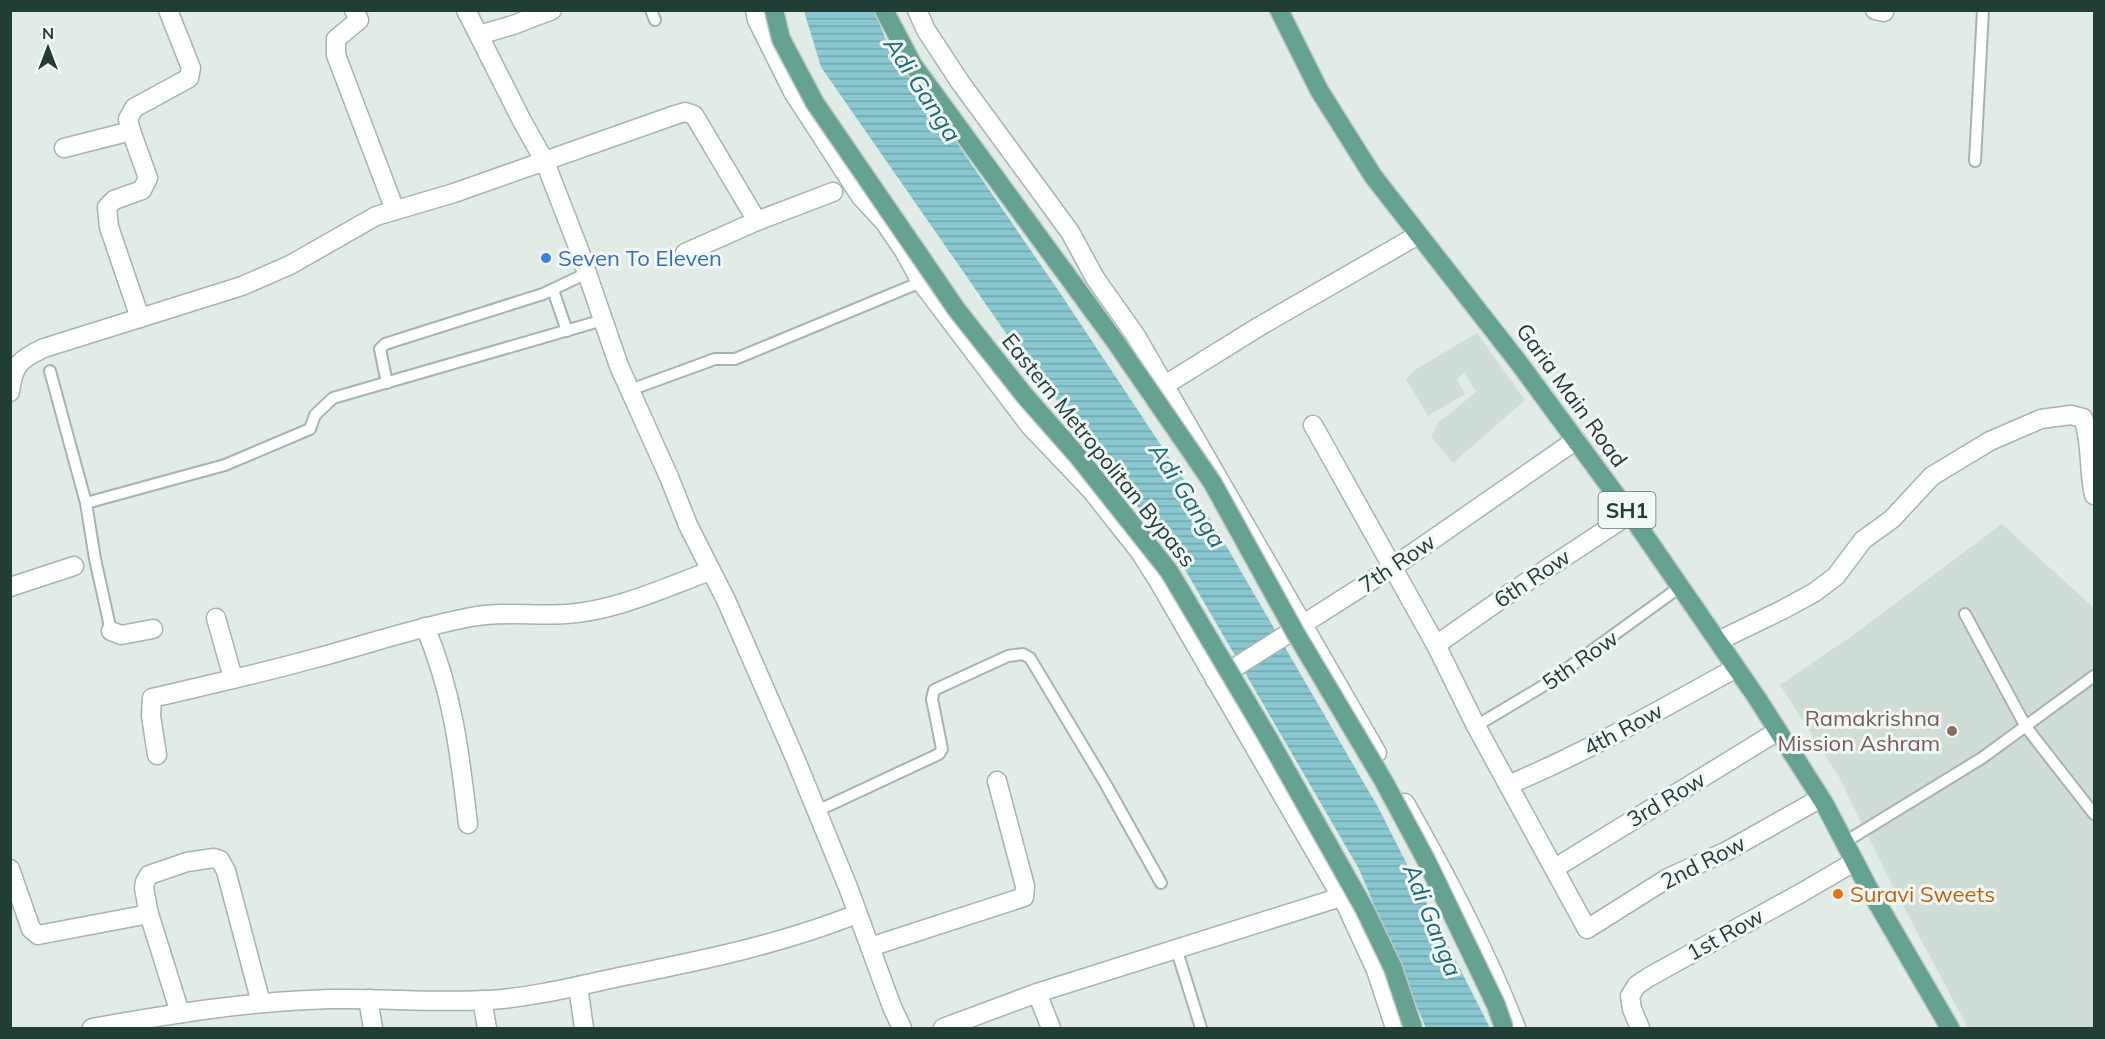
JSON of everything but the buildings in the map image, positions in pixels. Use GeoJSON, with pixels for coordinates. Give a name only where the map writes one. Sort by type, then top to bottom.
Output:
{"type":"FeatureCollection","features":[{"type":"Feature","properties":{"kind":"main road","name":"Eastern Metropolitan Bypass"},"geometry":{"type":"LineString","coordinates":[[774,10],[781,39],[815,104],[957,310],[1024,396],[1077,455],[1169,571],[1267,736],[1364,908],[1393,968],[1413,1029]]}},
{"type":"Feature","properties":{"kind":"main road"},"geometry":{"type":"LineString","coordinates":[[884,10],[913,64],[1115,341],[1212,482],[1296,634],[1383,780],[1426,860],[1496,1005],[1504,1029]]}},
{"type":"Feature","properties":{"kind":"main road","name":"Garia Main Road"},"geometry":{"type":"LineString","coordinates":[[1279,10],[1319,90],[1372,176],[1485,318],[1576,440],[1719,641],[1778,730],[1821,798],[1854,862],[1950,1029]]}},
{"type":"Feature","properties":{"kind":"street"},"geometry":{"type":"LineString","coordinates":[[140,318],[109,228],[107,207],[114,200],[142,190],[148,178],[128,120],[134,108],[189,78],[191,68],[168,10]]}},
{"type":"Feature","properties":{"kind":"street"},"geometry":{"type":"LineString","coordinates":[[354,10],[359,20],[336,39],[336,55],[395,210]]}},
{"type":"Feature","properties":{"kind":"street"},"geometry":{"type":"LineString","coordinates":[[466,10],[521,120],[545,162],[630,390],[817,811],[902,1029]]}},
{"type":"Feature","properties":{"kind":"street"},"geometry":{"type":"LineString","coordinates":[[479,35],[552,10]]}},
{"type":"Feature","properties":{"kind":"street"},"geometry":{"type":"LineString","coordinates":[[755,10],[757,20],[793,92],[861,197],[885,224],[904,251],[921,282],[1030,426],[1090,490],[1140,552],[1159,582],[1341,897],[1376,970],[1395,1029]]}},
{"type":"Feature","properties":{"kind":"street"},"geometry":{"type":"LineString","coordinates":[[917,10],[926,30],[960,81],[1070,232],[1095,278],[1136,336],[1165,385],[1304,624],[1450,883],[1500,987],[1516,1029]]}},
{"type":"Feature","properties":{"kind":"street"},"geometry":{"type":"LineString","coordinates":[[10,392],[17,366],[30,354],[242,285],[290,265],[367,219],[454,193],[675,115],[691,113],[757,221]]}},
{"type":"Feature","properties":{"kind":"street"},"geometry":{"type":"LineString","coordinates":[[64,148],[131,131]]}},
{"type":"Feature","properties":{"kind":"street"},"geometry":{"type":"LineString","coordinates":[[685,253],[757,221],[833,192]]}},
{"type":"Feature","properties":{"kind":"street"},"geometry":{"type":"LineString","coordinates":[[1165,385],[1260,326],[1418,235]]}},
{"type":"Feature","properties":{"kind":"street"},"geometry":{"type":"LineString","coordinates":[[1719,641],[1815,592],[1836,576],[1863,540],[1892,519],[1932,476],[1990,441],[2041,418],[2071,415],[2083,418],[2094,495]]}},
{"type":"Feature","properties":{"kind":"street"},"geometry":{"type":"LineString","coordinates":[[1313,425],[1394,567],[1476,726],[1555,868]]}},
{"type":"Feature","properties":{"kind":"street","name":"7th Row"},"geometry":{"type":"LineString","coordinates":[[1215,681],[1394,567],[1576,440]]}},
{"type":"Feature","properties":{"kind":"street","name":"6th Row"},"geometry":{"type":"LineString","coordinates":[[1436,645],[1630,514]]}},
{"type":"Feature","properties":{"kind":"street"},"geometry":{"type":"LineString","coordinates":[[10,587],[74,566]]}},
{"type":"Feature","properties":{"kind":"street"},"geometry":{"type":"LineString","coordinates":[[157,755],[151,716],[152,698],[316,658],[425,627],[491,613],[566,614],[584,612],[634,599],[710,571]]}},
{"type":"Feature","properties":{"kind":"street"},"geometry":{"type":"LineString","coordinates":[[216,618],[233,678]]}},
{"type":"Feature","properties":{"kind":"street"},"geometry":{"type":"LineString","coordinates":[[425,627],[446,682],[457,732],[468,824]]}},
{"type":"Feature","properties":{"kind":"street"},"geometry":{"type":"LineString","coordinates":[[111,631],[121,636],[153,629]]}},
{"type":"Feature","properties":{"kind":"street","name":"4th Row"},"geometry":{"type":"LineString","coordinates":[[1508,785],[1549,768],[1590,747],[1736,668]]}},
{"type":"Feature","properties":{"kind":"street","name":"3rd Row"},"geometry":{"type":"LineString","coordinates":[[1555,868],[1778,730]]}},
{"type":"Feature","properties":{"kind":"street"},"geometry":{"type":"LineString","coordinates":[[870,947],[1024,897],[1025,886],[997,781]]}},
{"type":"Feature","properties":{"kind":"street","name":"2nd Row"},"geometry":{"type":"LineString","coordinates":[[1555,868],[1587,929],[1668,878],[1726,851],[1821,798]]}},
{"type":"Feature","properties":{"kind":"street"},"geometry":{"type":"LineString","coordinates":[[180,1013],[149,914],[144,888],[149,875],[187,862],[214,858],[220,860],[226,871],[261,1003]]}},
{"type":"Feature","properties":{"kind":"street","name":"1st Row"},"geometry":{"type":"LineString","coordinates":[[1640,1029],[1632,1009],[1630,996],[1637,986],[1698,948],[1854,862]]}},
{"type":"Feature","properties":{"kind":"street"},"geometry":{"type":"LineString","coordinates":[[10,869],[31,929],[38,935],[149,914]]}},
{"type":"Feature","properties":{"kind":"street"},"geometry":{"type":"LineString","coordinates":[[943,1029],[1036,993],[1341,897]]}},
{"type":"Feature","properties":{"kind":"street"},"geometry":{"type":"LineString","coordinates":[[92,1029],[180,1013],[261,1003],[368,999],[482,1000],[520,996],[739,952],[805,933],[857,914]]}},
{"type":"Feature","properties":{"kind":"street"},"geometry":{"type":"LineString","coordinates":[[578,986],[584,1029]]}},
{"type":"Feature","properties":{"kind":"street"},"geometry":{"type":"LineString","coordinates":[[1036,993],[1051,1029]]}},
{"type":"Feature","properties":{"kind":"street"},"geometry":{"type":"LineString","coordinates":[[368,999],[373,1029]]}},
{"type":"Feature","properties":{"kind":"street"},"geometry":{"type":"LineString","coordinates":[[482,1000],[487,1029]]}},
{"type":"Feature","properties":{"kind":"lane"},"geometry":{"type":"LineString","coordinates":[[1975,160],[1983,10]]}},
{"type":"Feature","properties":{"kind":"lane"},"geometry":{"type":"LineString","coordinates":[[387,383],[380,349],[385,344],[553,290],[587,273]]}},
{"type":"Feature","properties":{"kind":"lane"},"geometry":{"type":"LineString","coordinates":[[630,390],[715,359],[735,359],[921,282]]}},
{"type":"Feature","properties":{"kind":"lane"},"geometry":{"type":"LineString","coordinates":[[553,290],[567,331]]}},
{"type":"Feature","properties":{"kind":"lane"},"geometry":{"type":"LineString","coordinates":[[86,503],[225,465],[310,429],[315,415],[333,398],[603,320]]}},
{"type":"Feature","properties":{"kind":"lane"},"geometry":{"type":"LineString","coordinates":[[50,371],[86,503],[95,559],[111,631]]}},
{"type":"Feature","properties":{"kind":"lane","name":"5th Row"},"geometry":{"type":"LineString","coordinates":[[1476,726],[1544,686],[1680,587]]}},
{"type":"Feature","properties":{"kind":"lane"},"geometry":{"type":"LineString","coordinates":[[1965,614],[2026,728],[2094,814]]}},
{"type":"Feature","properties":{"kind":"lane"},"geometry":{"type":"LineString","coordinates":[[817,811],[939,754],[941,742],[932,699],[934,690],[1008,656],[1023,654],[1030,658],[1074,730],[1161,883]]}},
{"type":"Feature","properties":{"kind":"lane"},"geometry":{"type":"LineString","coordinates":[[1845,842],[1982,758],[2094,676]]}},
{"type":"Feature","properties":{"kind":"lane"},"geometry":{"type":"LineString","coordinates":[[1176,948],[1201,1029]]}},
{"type":"Feature","properties":{"kind":"shaded area"},"geometry":{"type":"Polygon","coordinates":[[[1477,333],[1525,400],[1453,463],[1431,437],[1438,423],[1476,392],[1464,372],[1457,380],[1465,394],[1428,416],[1406,379],[1418,368],[1477,333]]]}},
{"type":"Feature","properties":{"kind":"shaded area","name":"Ramakrishna Mission Ashram"},"geometry":{"type":"Polygon","coordinates":[[[2002,524],[2094,608],[2094,1028],[1968,1028],[1891,883],[1839,777],[1780,685],[1849,638],[2002,524]]]}},
{"type":"Feature","properties":{"kind":"water","name":"Adi Ganga"},"geometry":{"type":"Polygon","coordinates":[[[804,11],[874,11],[886,40],[1058,290],[1214,525],[1379,809],[1490,1028],[1426,1028],[1359,869],[1183,566],[1010,339],[821,67],[804,11]]]}},
{"type":"Feature","properties":{"kind":"place","name":"Seven To Eleven"},"geometry":{"type":"Point","coordinates":[546,258]}},
{"type":"Feature","properties":{"kind":"place","name":"Ramakrishna Mission Ashram"},"geometry":{"type":"Point","coordinates":[1952,731]}},
{"type":"Feature","properties":{"kind":"place","name":"Suravi Sweets"},"geometry":{"type":"Point","coordinates":[1838,894]}}]}
